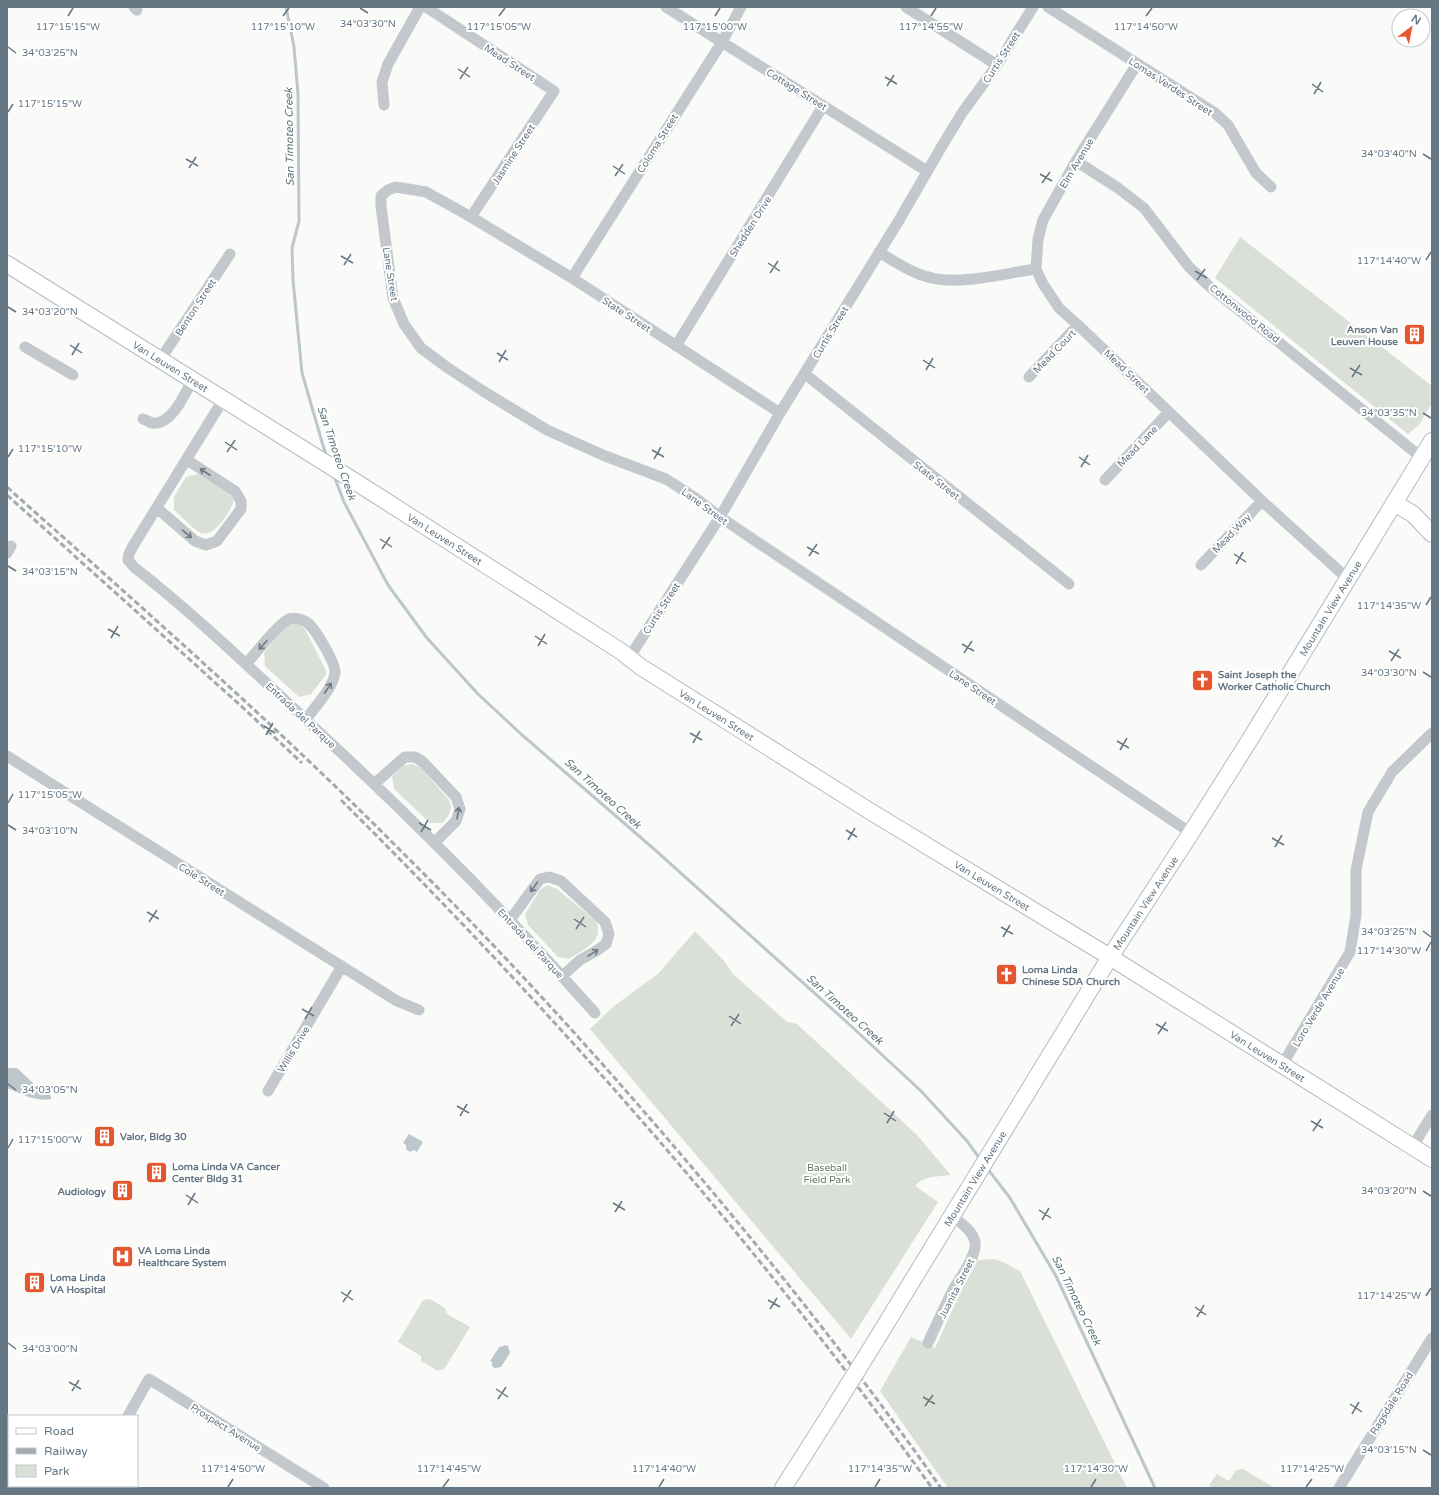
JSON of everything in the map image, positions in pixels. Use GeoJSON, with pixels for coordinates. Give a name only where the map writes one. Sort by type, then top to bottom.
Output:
{"type":"FeatureCollection","features":[{"type":"Feature","properties":{"kind":"street"},"geometry":{"type":"LineString","coordinates":[[384,105],[382,82],[388,64],[420,7]]}},
{"type":"Feature","properties":{"kind":"street","name":"Mead Street"},"geometry":{"type":"LineString","coordinates":[[426,7],[554,90]]}},
{"type":"Feature","properties":{"kind":"street","name":"Cottage Street"},"geometry":{"type":"LineString","coordinates":[[666,7],[927,171]]}},
{"type":"Feature","properties":{"kind":"street","name":"Coloma Street"},"geometry":{"type":"LineString","coordinates":[[572,278],[722,42],[741,7]]}},
{"type":"Feature","properties":{"kind":"street"},"geometry":{"type":"LineString","coordinates":[[906,7],[997,65]]}},
{"type":"Feature","properties":{"kind":"street","name":"Curtis Street"},"geometry":{"type":"LineString","coordinates":[[629,658],[720,517],[780,413],[962,113],[997,65],[1033,7]]}},
{"type":"Feature","properties":{"kind":"street","name":"Lomas Verdes Street"},"geometry":{"type":"LineString","coordinates":[[1048,7],[1215,113],[1228,125],[1256,173],[1271,188]]}},
{"type":"Feature","properties":{"kind":"street","name":"Elm Avenue"},"geometry":{"type":"LineString","coordinates":[[1036,269],[1038,239],[1043,220],[1076,161],[1137,64]]}},
{"type":"Feature","properties":{"kind":"street","name":"Jasmine Street"},"geometry":{"type":"LineString","coordinates":[[471,217],[554,90]]}},
{"type":"Feature","properties":{"kind":"street","name":"Shedden Drive"},"geometry":{"type":"LineString","coordinates":[[676,346],[823,106]]}},
{"type":"Feature","properties":{"kind":"street","name":"Cottonwood Road"},"geometry":{"type":"LineString","coordinates":[[1076,161],[1118,188],[1144,208],[1189,267],[1209,286],[1422,458]]}},
{"type":"Feature","properties":{"kind":"street","name":"Lane Street"},"geometry":{"type":"LineString","coordinates":[[471,217],[426,192],[396,187],[388,190],[381,196],[393,298],[404,324],[421,348],[477,388],[547,430],[605,456],[666,479],[698,499],[720,517],[1191,833]]}},
{"type":"Feature","properties":{"kind":"street","name":"State Street"},"geometry":{"type":"LineString","coordinates":[[471,217],[572,278],[780,413]]}},
{"type":"Feature","properties":{"kind":"street"},"geometry":{"type":"LineString","coordinates":[[879,252],[909,270],[931,278],[954,281],[1036,269]]}},
{"type":"Feature","properties":{"kind":"street","name":"Benton Street"},"geometry":{"type":"LineString","coordinates":[[160,360],[230,254]]}},
{"type":"Feature","properties":{"kind":"street","name":"Van Leuven Street"},"geometry":{"type":"LineString","coordinates":[[7,264],[359,484],[868,810],[1110,957],[1432,1159]]}},
{"type":"Feature","properties":{"kind":"street","name":"Mead Street"},"geometry":{"type":"LineString","coordinates":[[1036,269],[1043,284],[1059,308],[1262,501],[1348,579]]}},
{"type":"Feature","properties":{"kind":"street","name":"Mead Court"},"geometry":{"type":"LineString","coordinates":[[1029,377],[1078,325]]}},
{"type":"Feature","properties":{"kind":"street"},"geometry":{"type":"LineString","coordinates":[[25,347],[73,375]]}},
{"type":"Feature","properties":{"kind":"street","name":"State Street"},"geometry":{"type":"LineString","coordinates":[[805,374],[1069,584]]}},
{"type":"Feature","properties":{"kind":"street"},"geometry":{"type":"LineString","coordinates":[[143,419],[153,423],[164,421],[173,412],[192,381]]}},
{"type":"Feature","properties":{"kind":"street","name":"Entrada del Parque"},"geometry":{"type":"LineString","coordinates":[[223,400],[132,546],[128,560],[134,567],[210,630],[374,784],[510,920],[595,1013]]}},
{"type":"Feature","properties":{"kind":"street","name":"Mead Lane"},"geometry":{"type":"LineString","coordinates":[[1105,480],[1169,412]]}},
{"type":"Feature","properties":{"kind":"street","name":"Mountain View Avenue"},"geometry":{"type":"LineString","coordinates":[[783,1488],[870,1350],[1110,957],[1191,833],[1432,442]]}},
{"type":"Feature","properties":{"kind":"street"},"geometry":{"type":"LineString","coordinates":[[157,508],[196,541],[206,545],[217,541],[241,509],[241,501],[235,491],[187,460]]}},
{"type":"Feature","properties":{"kind":"street","name":"Mead Way"},"geometry":{"type":"LineString","coordinates":[[1201,565],[1262,501]]}},
{"type":"Feature","properties":{"kind":"street"},"geometry":{"type":"LineString","coordinates":[[1394,503],[1413,514],[1432,534]]}},
{"type":"Feature","properties":{"kind":"street"},"geometry":{"type":"LineString","coordinates":[[246,664],[281,625],[290,619],[298,619],[308,624],[319,638],[332,662],[335,671],[332,684],[306,719]]}},
{"type":"Feature","properties":{"kind":"street","name":"Loro Verde Avenue"},"geometry":{"type":"LineString","coordinates":[[1282,1066],[1350,952],[1356,915],[1356,870],[1368,812],[1392,772],[1432,733]]}},
{"type":"Feature","properties":{"kind":"street","name":"Cole Street"},"geometry":{"type":"LineString","coordinates":[[7,756],[397,1001],[419,1010]]}},
{"type":"Feature","properties":{"kind":"street"},"geometry":{"type":"LineString","coordinates":[[374,784],[405,757],[415,757],[423,762],[456,797],[460,809],[456,821],[434,843]]}},
{"type":"Feature","properties":{"kind":"street"},"geometry":{"type":"LineString","coordinates":[[510,920],[540,879],[549,877],[561,881],[605,922],[609,934],[606,944],[580,960],[562,976]]}},
{"type":"Feature","properties":{"kind":"street","name":"Willis Drive"},"geometry":{"type":"LineString","coordinates":[[268,1091],[342,966]]}},
{"type":"Feature","properties":{"kind":"street"},"geometry":{"type":"LineString","coordinates":[[1413,1146],[1432,1115]]}},
{"type":"Feature","properties":{"kind":"street","name":"Juanita Street"},"geometry":{"type":"LineString","coordinates":[[928,1343],[953,1290],[972,1256],[975,1247],[974,1238],[971,1233],[952,1216]]}},
{"type":"Feature","properties":{"kind":"street","name":"Ragsdale Road"},"geometry":{"type":"LineString","coordinates":[[1339,1488],[1432,1338]]}},
{"type":"Feature","properties":{"kind":"street","name":"Prospect Avenue"},"geometry":{"type":"LineString","coordinates":[[129,1415],[149,1379],[324,1488]]}},
{"type":"Feature","properties":{"kind":"green space"},"geometry":{"type":"Polygon","coordinates":[[[1240,237],[1432,386],[1432,403],[1419,425],[1408,434],[1215,278],[1240,237]]]}},
{"type":"Feature","properties":{"kind":"green space"},"geometry":{"type":"Polygon","coordinates":[[[199,474],[229,493],[234,500],[226,517],[211,532],[206,533],[201,533],[195,529],[174,510],[174,497],[186,477],[199,474]]]}},
{"type":"Feature","properties":{"kind":"green space"},"geometry":{"type":"Polygon","coordinates":[[[296,622],[305,629],[326,671],[326,675],[311,694],[299,697],[265,666],[264,653],[285,627],[296,622]]]}},
{"type":"Feature","properties":{"kind":"green space"},"geometry":{"type":"Polygon","coordinates":[[[411,764],[420,767],[449,800],[451,807],[450,813],[443,823],[430,823],[394,789],[392,777],[403,766],[411,764]]]}},
{"type":"Feature","properties":{"kind":"green space"},"geometry":{"type":"Polygon","coordinates":[[[547,885],[557,889],[596,921],[598,934],[595,940],[569,959],[558,957],[528,925],[525,914],[540,890],[547,885]]]}},
{"type":"Feature","properties":{"kind":"green space","name":"Baseball Field Park"},"geometry":{"type":"Polygon","coordinates":[[[695,931],[724,961],[733,974],[787,1022],[797,1024],[916,1134],[951,1175],[927,1178],[915,1186],[938,1202],[851,1339],[590,1029],[614,1006],[659,973],[695,931]]]}},
{"type":"Feature","properties":{"kind":"green space"},"geometry":{"type":"Polygon","coordinates":[[[994,1259],[1020,1271],[1127,1488],[948,1488],[880,1391],[911,1337],[935,1348],[960,1293],[978,1260],[994,1259]]]}},
{"type":"Feature","properties":{"kind":"green space"},"geometry":{"type":"Polygon","coordinates":[[[430,1299],[445,1308],[447,1314],[470,1327],[445,1368],[438,1371],[421,1361],[421,1356],[398,1342],[423,1300],[430,1299]]]}},
{"type":"Feature","properties":{"kind":"green space"},"geometry":{"type":"Polygon","coordinates":[[[1243,1469],[1275,1488],[1213,1488],[1209,1485],[1217,1474],[1229,1481],[1236,1470],[1243,1469]]]}},
{"type":"Feature","properties":{"kind":"shaded area"},"geometry":{"type":"Polygon","coordinates":[[[9,1068],[17,1068],[32,1082],[36,1089],[41,1092],[47,1092],[51,1096],[51,1099],[45,1100],[34,1098],[7,1088],[7,1070],[9,1068]]]}},
{"type":"Feature","properties":{"kind":"shaded area"},"geometry":{"type":"Polygon","coordinates":[[[409,1134],[423,1142],[417,1152],[414,1150],[410,1152],[406,1149],[406,1145],[403,1143],[409,1134]]]}},
{"type":"Feature","properties":{"kind":"shaded area"},"geometry":{"type":"Polygon","coordinates":[[[504,1345],[508,1346],[510,1353],[501,1367],[495,1368],[492,1366],[492,1362],[490,1361],[500,1346],[502,1347],[504,1345]]]}},
{"type":"Feature","properties":{"kind":"waterway","name":"San Timoteo Creek"},"geometry":{"type":"LineString","coordinates":[[286,7],[294,47],[298,94],[299,221],[292,248],[293,280],[302,373],[327,458]]}},
{"type":"Feature","properties":{"kind":"waterway","name":"San Timoteo Creek"},"geometry":{"type":"LineString","coordinates":[[334,476],[344,502],[388,585],[427,638],[478,694],[521,734],[654,849],[850,1025],[921,1091],[967,1141],[980,1159]]}},
{"type":"Feature","properties":{"kind":"waterway","name":"San Timoteo Creek"},"geometry":{"type":"LineString","coordinates":[[987,1168],[1010,1198],[1056,1276],[1155,1488]]}},
{"type":"Feature","properties":{"kind":"railway"},"geometry":{"type":"LineString","coordinates":[[7,487],[208,667],[306,758],[438,888],[509,962],[611,1074],[678,1151],[746,1233],[846,1358],[941,1488]]}},
{"type":"Feature","properties":{"kind":"railway"},"geometry":{"type":"LineString","coordinates":[[7,495],[240,705],[302,763]]}},
{"type":"Feature","properties":{"kind":"railway"},"geometry":{"type":"LineString","coordinates":[[341,800],[499,963],[651,1132],[796,1306],[865,1396],[932,1488]]}},
{"type":"Feature","properties":{"kind":"place","name":"Anson Van Leuven House"},"geometry":{"type":"Point","coordinates":[1414,335]}},
{"type":"Feature","properties":{"kind":"place","name":"Saint Joseph the Worker Catholic Church"},"geometry":{"type":"Point","coordinates":[1203,680]}},
{"type":"Feature","properties":{"kind":"place","name":"Loma Linda Chinese SDA Church"},"geometry":{"type":"Point","coordinates":[1007,975]}},
{"type":"Feature","properties":{"kind":"place","name":"Valor, Bldg 30"},"geometry":{"type":"Point","coordinates":[104,1136]}},
{"type":"Feature","properties":{"kind":"place","name":"Loma Linda VA Cancer Center Bldg 31"},"geometry":{"type":"Point","coordinates":[156,1172]}},
{"type":"Feature","properties":{"kind":"place","name":"Audiology"},"geometry":{"type":"Point","coordinates":[122,1191]}},
{"type":"Feature","properties":{"kind":"place","name":"VA Loma Linda Healthcare System"},"geometry":{"type":"Point","coordinates":[122,1256]}},
{"type":"Feature","properties":{"kind":"place","name":"Loma Linda VA Hospital"},"geometry":{"type":"Point","coordinates":[34,1283]}}]}
